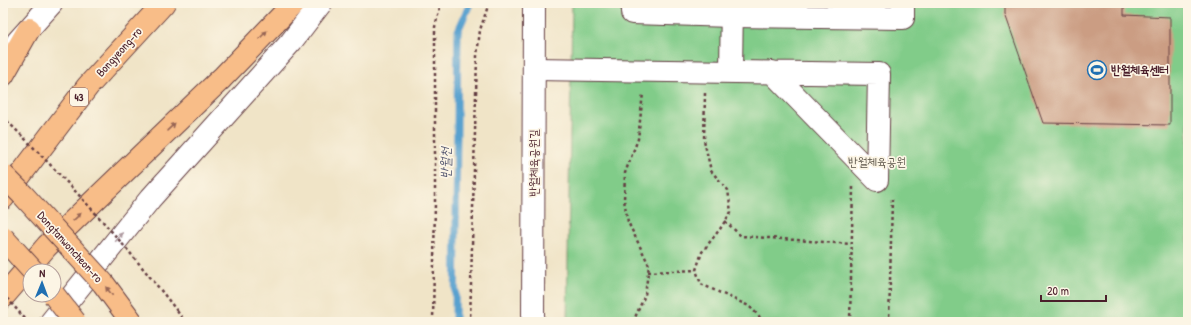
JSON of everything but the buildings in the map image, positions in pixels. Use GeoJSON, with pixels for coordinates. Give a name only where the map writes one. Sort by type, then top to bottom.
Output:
{"type":"FeatureCollection","features":[{"type":"Feature","properties":{"kind":"main road","name":"Bongyeong-ro"},"geometry":{"type":"LineString","coordinates":[[3,198],[88,86],[164,3]]}},
{"type":"Feature","properties":{"kind":"main road"},"geometry":{"type":"LineString","coordinates":[[3,295],[47,246],[222,78],[294,3]]}},
{"type":"Feature","properties":{"kind":"main road"},"geometry":{"type":"LineString","coordinates":[[3,75],[29,29]]}},
{"type":"Feature","properties":{"kind":"main road","name":"Dongtanwoncheon-ro"},"geometry":{"type":"LineString","coordinates":[[3,175],[24,195],[103,283],[132,322]]}},
{"type":"Feature","properties":{"kind":"main road"},"geometry":{"type":"LineString","coordinates":[[3,238],[26,263]]}},
{"type":"Feature","properties":{"kind":"main road"},"geometry":{"type":"LineString","coordinates":[[60,303],[75,322]]}},
{"type":"Feature","properties":{"kind":"street"},"geometry":{"type":"LineString","coordinates":[[3,57],[52,3]]}},
{"type":"Feature","properties":{"kind":"street"},"geometry":{"type":"LineString","coordinates":[[51,322],[150,198],[291,42],[321,3]]}},
{"type":"Feature","properties":{"kind":"street","name":"반월체육공원길"},"geometry":{"type":"LineString","coordinates":[[533,322],[534,3]]}},
{"type":"Feature","properties":{"kind":"street"},"geometry":{"type":"LineString","coordinates":[[632,3],[632,13],[732,9],[903,18],[903,3]]}},
{"type":"Feature","properties":{"kind":"street"},"geometry":{"type":"LineString","coordinates":[[731,71],[732,9]]}},
{"type":"Feature","properties":{"kind":"street"},"geometry":{"type":"LineString","coordinates":[[534,69],[879,74],[877,180]]}},
{"type":"Feature","properties":{"kind":"street"},"geometry":{"type":"LineString","coordinates":[[772,72],[877,180]]}},
{"type":"Feature","properties":{"kind":"path"},"geometry":{"type":"LineString","coordinates":[[433,322],[435,27],[441,3]]}},
{"type":"Feature","properties":{"kind":"path"},"geometry":{"type":"LineString","coordinates":[[470,322],[477,56],[480,30],[489,3]]}},
{"type":"Feature","properties":{"kind":"path"},"geometry":{"type":"LineString","coordinates":[[633,322],[645,295],[649,265],[628,222],[624,200],[625,174],[638,139],[645,70]]}},
{"type":"Feature","properties":{"kind":"path"},"geometry":{"type":"LineString","coordinates":[[705,71],[704,140],[711,171],[728,190],[731,212],[702,252],[696,270],[701,284],[749,306],[759,316],[761,322]]}},
{"type":"Feature","properties":{"kind":"path"},"geometry":{"type":"LineString","coordinates":[[3,117],[46,160],[113,233],[153,280],[185,322]]}},
{"type":"Feature","properties":{"kind":"path"},"geometry":{"type":"LineString","coordinates":[[850,322],[853,155]]}},
{"type":"Feature","properties":{"kind":"path"},"geometry":{"type":"LineString","coordinates":[[877,180],[892,199],[889,322]]}},
{"type":"Feature","properties":{"kind":"path"},"geometry":{"type":"LineString","coordinates":[[725,221],[741,236],[851,244]]}},
{"type":"Feature","properties":{"kind":"path"},"geometry":{"type":"LineString","coordinates":[[648,272],[696,270]]}},
{"type":"Feature","properties":{"kind":"path"},"geometry":{"type":"LineString","coordinates":[[3,295],[28,322]]}},
{"type":"Feature","properties":{"kind":"green space","name":"반월체육공원"},"geometry":{"type":"Polygon","coordinates":[[[572,3],[1188,3],[1188,322],[567,322],[572,3]]]}},
{"type":"Feature","properties":{"kind":"waterway","name":"반월천"},"geometry":{"type":"LineString","coordinates":[[455,322],[458,31],[469,6]]}},
{"type":"Feature","properties":{"kind":"place","name":"반월체육센터"},"geometry":{"type":"Point","coordinates":[1097,70]}}]}
